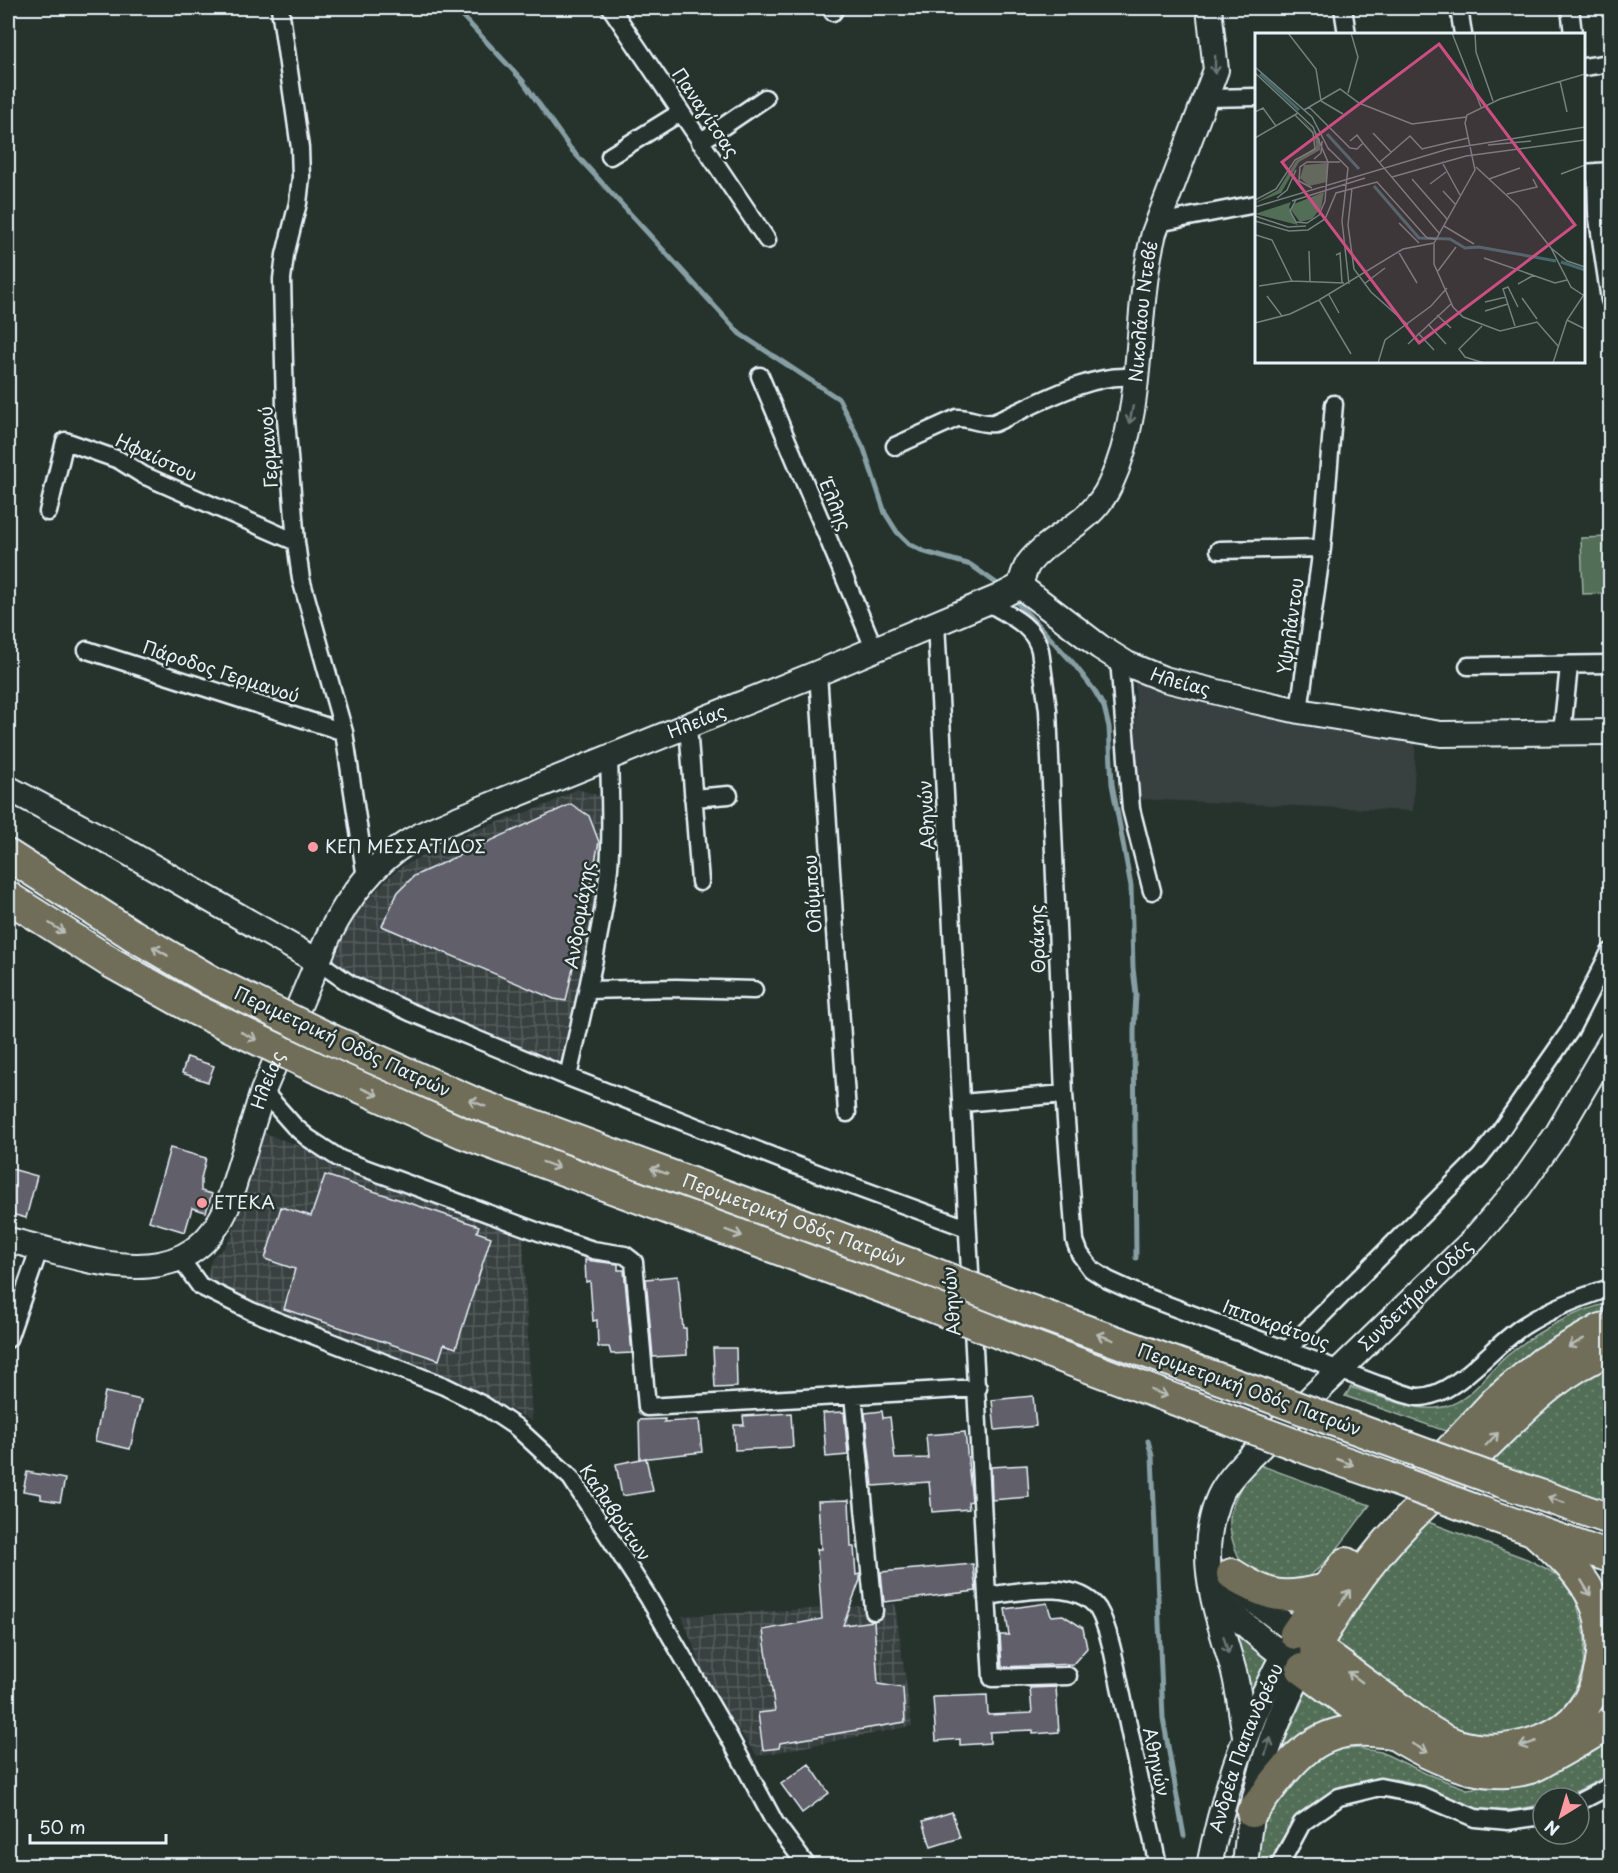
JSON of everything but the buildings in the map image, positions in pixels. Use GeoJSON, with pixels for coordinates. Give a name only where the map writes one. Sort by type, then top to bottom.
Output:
{"type":"FeatureCollection","features":[{"type":"Feature","properties":{"kind":"highway","name":"Περιμετρική Οδός Πατρών"},"geometry":{"type":"LineString","coordinates":[[8,855],[131,934],[211,981],[332,1040],[477,1104],[911,1264],[1007,1302],[1611,1519]]}},
{"type":"Feature","properties":{"kind":"highway","name":"Περιμετρική Οδός Πατρών"},"geometry":{"type":"LineString","coordinates":[[8,897],[110,962],[196,1010],[317,1068],[463,1133],[908,1297],[1302,1447],[1611,1557]]}},
{"type":"Feature","properties":{"kind":"highway"},"geometry":{"type":"LineString","coordinates":[[1299,1651],[1326,1589],[1365,1541],[1497,1400],[1542,1362],[1601,1329],[1611,1327]]}},
{"type":"Feature","properties":{"kind":"highway"},"geometry":{"type":"LineString","coordinates":[[1299,1651],[1342,1602],[1365,1569],[1421,1506],[1539,1393],[1574,1368],[1611,1350]]}},
{"type":"Feature","properties":{"kind":"highway"},"geometry":{"type":"LineString","coordinates":[[1299,1651],[1457,1745],[1479,1749],[1498,1749],[1524,1747],[1544,1739],[1565,1727],[1582,1711],[1594,1689],[1601,1664],[1602,1640],[1600,1617],[1590,1592],[1573,1566],[1533,1530]]}},
{"type":"Feature","properties":{"kind":"highway"},"geometry":{"type":"LineString","coordinates":[[1221,1582],[1284,1596],[1296,1596],[1326,1589]]}},
{"type":"Feature","properties":{"kind":"highway"},"geometry":{"type":"LineString","coordinates":[[1299,1651],[1392,1733],[1439,1759],[1484,1772],[1505,1773],[1532,1767],[1611,1723]]}},
{"type":"Feature","properties":{"kind":"highway"},"geometry":{"type":"LineString","coordinates":[[1252,1812],[1301,1751],[1318,1740],[1355,1731],[1392,1733]]}},
{"type":"Feature","properties":{"kind":"main road","name":"Νικολάου Ντεβέ"},"geometry":{"type":"LineString","coordinates":[[1005,594],[1029,564],[1089,515],[1107,492],[1114,476],[1125,441],[1137,378],[1144,282],[1149,253],[1158,222],[1216,70],[1209,8]]}},
{"type":"Feature","properties":{"kind":"main road","name":"Ηλείας"},"geometry":{"type":"LineString","coordinates":[[8,1240],[123,1266],[153,1266],[182,1258],[207,1239],[219,1224],[233,1189],[263,1092],[317,961],[341,912],[366,878],[405,844],[427,832],[818,673],[1005,594],[1119,659],[1164,679],[1299,711],[1441,734],[1611,732]]}},
{"type":"Feature","properties":{"kind":"main road"},"geometry":{"type":"LineString","coordinates":[[8,788],[115,845],[317,961]]}},
{"type":"Feature","properties":{"kind":"main road","name":"Συνδετήρια Οδός"},"geometry":{"type":"LineString","coordinates":[[1299,1651],[1237,1585],[1221,1582],[1210,1533],[1217,1502],[1230,1479],[1248,1458],[1473,1240],[1520,1186],[1557,1134],[1611,1043]]}},
{"type":"Feature","properties":{"kind":"main road"},"geometry":{"type":"LineString","coordinates":[[1221,1582],[1245,1735]]}},
{"type":"Feature","properties":{"kind":"main road","name":"Ανδρέα Παπανδρέου"},"geometry":{"type":"LineString","coordinates":[[1209,1866],[1223,1804],[1245,1735],[1257,1706],[1299,1651]]}},
{"type":"Feature","properties":{"kind":"main road","name":"Ανδρέα Παπανδρέου"},"geometry":{"type":"LineString","coordinates":[[1245,1866],[1252,1812],[1265,1756],[1299,1651]]}},
{"type":"Feature","properties":{"kind":"street","name":"Γερμανού"},"geometry":{"type":"LineString","coordinates":[[280,8],[302,177],[282,279],[285,407],[296,542],[302,579],[344,732],[366,878]]}},
{"type":"Feature","properties":{"kind":"street","name":"Παναγίτσας"},"geometry":{"type":"LineString","coordinates":[[611,8],[767,240]]}},
{"type":"Feature","properties":{"kind":"street"},"geometry":{"type":"LineString","coordinates":[[1343,8],[1347,33]]}},
{"type":"Feature","properties":{"kind":"street"},"geometry":{"type":"LineString","coordinates":[[1459,8],[1462,33]]}},
{"type":"Feature","properties":{"kind":"street"},"geometry":{"type":"LineString","coordinates":[[1570,8],[1573,33]]}},
{"type":"Feature","properties":{"kind":"street"},"geometry":{"type":"LineString","coordinates":[[1585,67],[1611,63]]}},
{"type":"Feature","properties":{"kind":"street"},"geometry":{"type":"LineString","coordinates":[[1207,98],[1255,97]]}},
{"type":"Feature","properties":{"kind":"street"},"geometry":{"type":"LineString","coordinates":[[700,142],[765,98]]}},
{"type":"Feature","properties":{"kind":"street"},"geometry":{"type":"LineString","coordinates":[[610,156],[681,112]]}},
{"type":"Feature","properties":{"kind":"street"},"geometry":{"type":"LineString","coordinates":[[1597,172],[1597,212],[1611,300]]}},
{"type":"Feature","properties":{"kind":"street"},"geometry":{"type":"LineString","coordinates":[[1158,222],[1255,204]]}},
{"type":"Feature","properties":{"kind":"street","name":"Έλλης"},"geometry":{"type":"LineString","coordinates":[[760,376],[874,648]]}},
{"type":"Feature","properties":{"kind":"street"},"geometry":{"type":"LineString","coordinates":[[895,446],[957,418],[983,424],[994,423],[1096,379],[1126,376],[1137,378]]}},
{"type":"Feature","properties":{"kind":"street","name":"Υψηλάντου"},"geometry":{"type":"LineString","coordinates":[[1299,711],[1322,548],[1334,404]]}},
{"type":"Feature","properties":{"kind":"street","name":"Ηφαίστου"},"geometry":{"type":"LineString","coordinates":[[48,512],[65,441],[119,460],[142,475],[296,542]]}},
{"type":"Feature","properties":{"kind":"street"},"geometry":{"type":"LineString","coordinates":[[1219,550],[1322,548]]}},
{"type":"Feature","properties":{"kind":"street","name":"Θράκης"},"geometry":{"type":"LineString","coordinates":[[1005,594],[1037,640],[1048,710],[1064,1094],[1075,1241],[1080,1254],[1091,1269],[1113,1283]]}},
{"type":"Feature","properties":{"kind":"street","name":"Αθηνών"},"geometry":{"type":"LineString","coordinates":[[936,623],[967,1228],[978,1388],[987,1596],[1063,1588],[1083,1597],[1097,1607],[1113,1653],[1158,1866]]}},
{"type":"Feature","properties":{"kind":"street","name":"Πάροδος Γερμανού"},"geometry":{"type":"LineString","coordinates":[[87,650],[344,732]]}},
{"type":"Feature","properties":{"kind":"street"},"geometry":{"type":"LineString","coordinates":[[1119,659],[1131,809],[1152,891]]}},
{"type":"Feature","properties":{"kind":"street"},"geometry":{"type":"LineString","coordinates":[[1468,666],[1611,664]]}},
{"type":"Feature","properties":{"kind":"street"},"geometry":{"type":"LineString","coordinates":[[1562,732],[1569,666]]}},
{"type":"Feature","properties":{"kind":"street","name":"Ολύμπου"},"geometry":{"type":"LineString","coordinates":[[818,673],[846,1113]]}},
{"type":"Feature","properties":{"kind":"street"},"geometry":{"type":"LineString","coordinates":[[688,726],[700,882]]}},
{"type":"Feature","properties":{"kind":"street","name":"Ανδρομάχης"},"geometry":{"type":"LineString","coordinates":[[568,1077],[587,990],[608,870],[611,836],[609,758]]}},
{"type":"Feature","properties":{"kind":"street"},"geometry":{"type":"LineString","coordinates":[[693,798],[729,795]]}},
{"type":"Feature","properties":{"kind":"street"},"geometry":{"type":"LineString","coordinates":[[1287,1350],[1480,1157],[1569,1032],[1611,952]]}},
{"type":"Feature","properties":{"kind":"street"},"geometry":{"type":"LineString","coordinates":[[317,961],[350,984],[375,997],[568,1077],[795,1165],[967,1228]]}},
{"type":"Feature","properties":{"kind":"street"},"geometry":{"type":"LineString","coordinates":[[587,990],[676,988],[754,990]]}},
{"type":"Feature","properties":{"kind":"street"},"geometry":{"type":"LineString","coordinates":[[263,1092],[294,1126],[340,1159],[547,1235],[593,1250],[625,1255],[634,1262],[647,1407],[978,1388]]}},
{"type":"Feature","properties":{"kind":"street"},"geometry":{"type":"LineString","coordinates":[[962,1103],[1064,1094]]}},
{"type":"Feature","properties":{"kind":"street"},"geometry":{"type":"LineString","coordinates":[[8,1339],[40,1247]]}},
{"type":"Feature","properties":{"kind":"street","name":"Καλαβρύτων"},"geometry":{"type":"LineString","coordinates":[[182,1258],[200,1286],[251,1311],[444,1386],[483,1405],[516,1427],[571,1478],[648,1597],[728,1735],[775,1824],[807,1866]]}},
{"type":"Feature","properties":{"kind":"street","name":"Ιπποκράτους"},"geometry":{"type":"LineString","coordinates":[[1113,1283],[1379,1385],[1419,1397],[1442,1391],[1463,1379],[1486,1356],[1524,1325],[1558,1307],[1611,1288]]}},
{"type":"Feature","properties":{"kind":"street"},"geometry":{"type":"LineString","coordinates":[[853,1395],[874,1611]]}},
{"type":"Feature","properties":{"kind":"street"},"geometry":{"type":"LineString","coordinates":[[987,1596],[992,1678],[1068,1676]]}},
{"type":"Feature","properties":{"kind":"street"},"geometry":{"type":"LineString","coordinates":[[1279,1866],[1302,1823],[1339,1797],[1380,1786],[1420,1795],[1475,1818],[1508,1821],[1531,1818]]}},
{"type":"Feature","properties":{"kind":"street"},"geometry":{"type":"LineString","coordinates":[[1591,1796],[1611,1786]]}},
{"type":"Feature","properties":{"kind":"shaded area"},"geometry":{"type":"Polygon","coordinates":[[[1135,682],[1184,696],[1416,738],[1413,811],[1137,799],[1135,682]]]}},
{"type":"Feature","properties":{"kind":"shaded area"},"geometry":{"type":"Polygon","coordinates":[[[577,789],[603,797],[604,853],[598,900],[564,1067],[381,995],[328,966],[353,916],[388,878],[404,865],[471,832],[549,804],[577,789]]]}},
{"type":"Feature","properties":{"kind":"shaded area"},"geometry":{"type":"Polygon","coordinates":[[[264,1133],[316,1152],[341,1166],[523,1236],[532,1421],[460,1384],[256,1308],[205,1281],[213,1256],[222,1250],[232,1236],[264,1133]]]}},
{"type":"Feature","properties":{"kind":"shaded area"},"geometry":{"type":"Polygon","coordinates":[[[895,1604],[912,1726],[757,1756],[710,1690],[682,1616],[895,1604]]]}},
{"type":"Feature","properties":{"kind":"green space"},"geometry":{"type":"Polygon","coordinates":[[[1610,537],[1610,593],[1583,594],[1581,538],[1610,537]]]}},
{"type":"Feature","properties":{"kind":"green space"},"geometry":{"type":"Polygon","coordinates":[[[1610,1303],[1610,1314],[1451,1433],[1345,1396],[1351,1387],[1415,1407],[1448,1406],[1458,1402],[1476,1388],[1508,1355],[1530,1338],[1570,1316],[1610,1303]]]}},
{"type":"Feature","properties":{"kind":"green space"},"geometry":{"type":"Polygon","coordinates":[[[1610,1363],[1610,1505],[1494,1462],[1494,1453],[1532,1412],[1610,1363]]]}},
{"type":"Feature","properties":{"kind":"green space"},"geometry":{"type":"Polygon","coordinates":[[[1257,1464],[1370,1505],[1335,1552],[1314,1572],[1290,1586],[1244,1567],[1232,1538],[1230,1526],[1234,1502],[1239,1490],[1257,1464]]]}},
{"type":"Feature","properties":{"kind":"green space"},"geometry":{"type":"Polygon","coordinates":[[[1423,1520],[1527,1559],[1547,1569],[1560,1578],[1575,1598],[1585,1640],[1583,1667],[1575,1691],[1560,1712],[1536,1732],[1464,1740],[1327,1646],[1351,1611],[1423,1520]]]}},
{"type":"Feature","properties":{"kind":"green space"},"geometry":{"type":"Polygon","coordinates":[[[1231,1628],[1269,1656],[1250,1700],[1231,1628]]]}},
{"type":"Feature","properties":{"kind":"green space"},"geometry":{"type":"Polygon","coordinates":[[[1309,1685],[1355,1716],[1306,1734],[1280,1753],[1309,1685]]]}},
{"type":"Feature","properties":{"kind":"green space"},"geometry":{"type":"Polygon","coordinates":[[[1610,1740],[1610,1775],[1588,1786],[1531,1786],[1531,1807],[1525,1808],[1498,1811],[1479,1810],[1459,1804],[1424,1787],[1394,1779],[1379,1779],[1349,1786],[1321,1800],[1296,1822],[1281,1841],[1271,1865],[1255,1866],[1258,1833],[1273,1801],[1312,1759],[1333,1750],[1356,1748],[1381,1752],[1427,1774],[1467,1789],[1510,1784],[1610,1740]]]}},
{"type":"Feature","properties":{"kind":"waterway"},"geometry":{"type":"LineString","coordinates":[[455,8],[522,80],[570,148],[740,334],[839,399],[864,449],[885,513],[897,532],[909,544],[925,552],[971,565],[1003,588]]}},
{"type":"Feature","properties":{"kind":"waterway"},"geometry":{"type":"LineString","coordinates":[[1011,596],[1074,664],[1094,690],[1104,707],[1109,727],[1112,784],[1131,886],[1136,995],[1134,1030],[1136,1258]]}},
{"type":"Feature","properties":{"kind":"waterway"},"geometry":{"type":"LineString","coordinates":[[1148,1441],[1152,1456],[1163,1718],[1184,1836]]}},
{"type":"Feature","properties":{"kind":"place","name":"ΚΕΠ ΜΕΣΣΑΤΙΔΟΣ"},"geometry":{"type":"Point","coordinates":[313,847]}},
{"type":"Feature","properties":{"kind":"place","name":"ΕΤΕΚΑ"},"geometry":{"type":"Point","coordinates":[202,1203]}}]}
